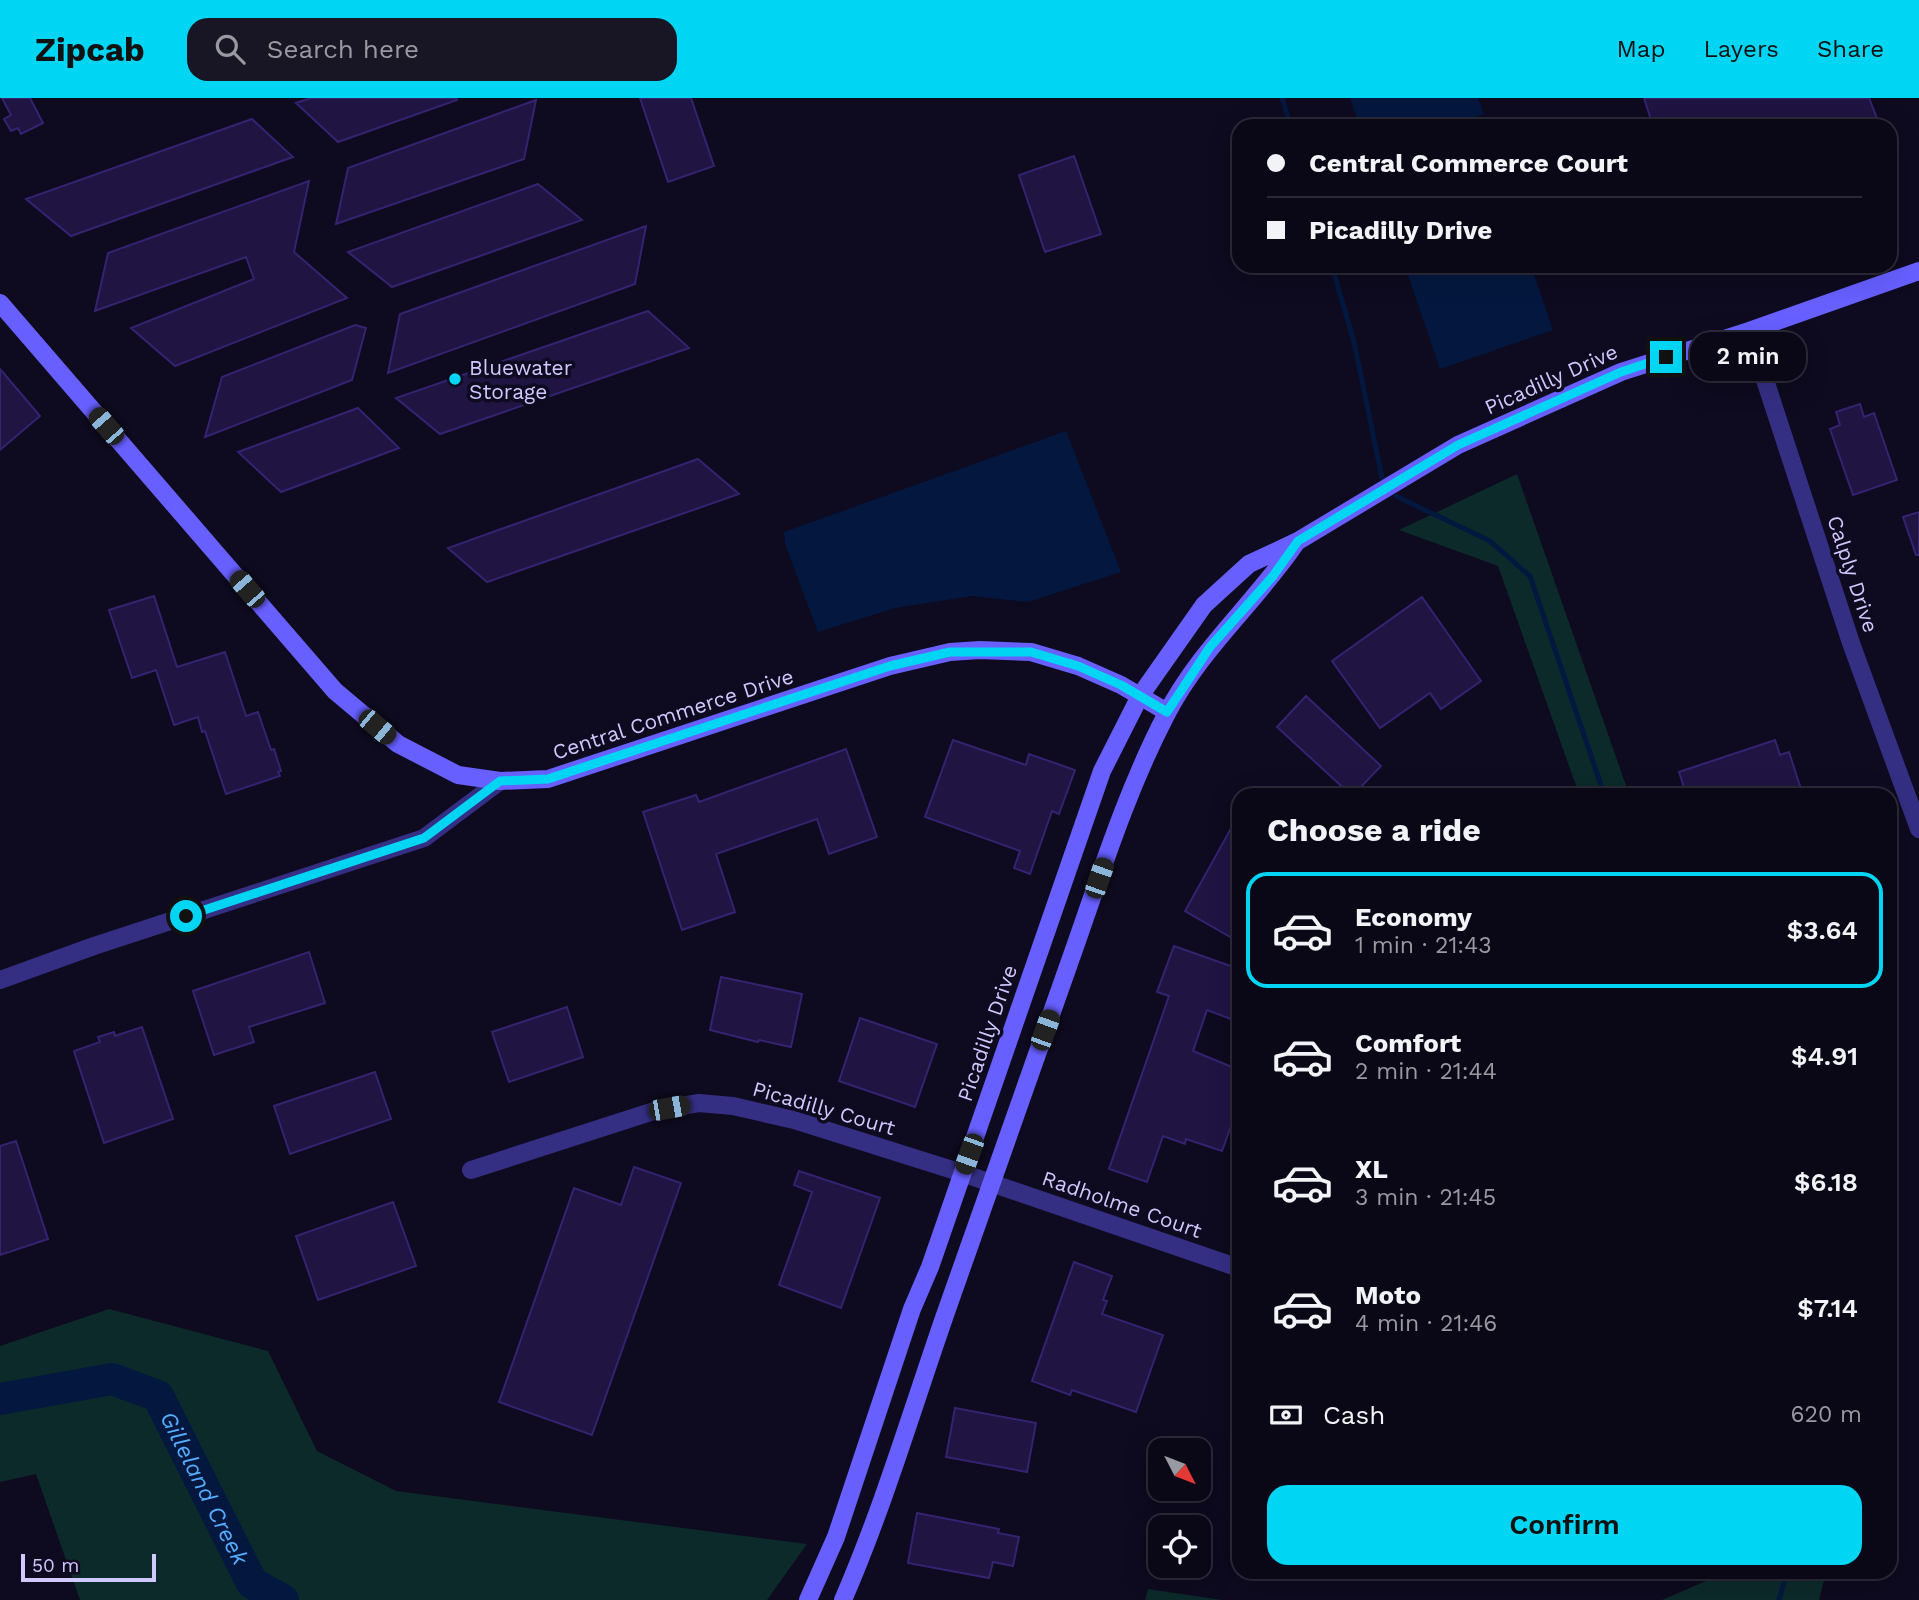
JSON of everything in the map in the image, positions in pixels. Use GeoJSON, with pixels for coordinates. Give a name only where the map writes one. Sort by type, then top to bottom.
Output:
{"type":"FeatureCollection","features":[{"type":"Feature","properties":{"kind":"street","name":"Picadilly Drive"},"geometry":{"type":"LineString","coordinates":[[808,1600],[836,1537],[912,1309],[930,1267],[1102,771],[1140,696],[1204,605],[1249,564],[1298,541],[1458,445],[1621,372],[1749,331],[1919,271]]}},
{"type":"Feature","properties":{"kind":"street","name":"Central Commerce Drive"},"geometry":{"type":"LineString","coordinates":[[0,303],[335,691],[398,744],[458,775],[500,781],[548,779],[890,666],[950,652],[1031,652],[1078,666],[1121,685],[1167,712]]}},
{"type":"Feature","properties":{"kind":"street","name":"Calply Drive"},"geometry":{"type":"LineString","coordinates":[[1749,331],[1851,643],[1919,829]]}},
{"type":"Feature","properties":{"kind":"street","name":"Picadilly Drive"},"geometry":{"type":"LineString","coordinates":[[843,1600],[891,1474],[990,1184],[1132,785],[1167,712],[1210,647],[1273,576],[1298,541]]}},
{"type":"Feature","properties":{"kind":"street"},"geometry":{"type":"LineString","coordinates":[[0,980],[94,946],[424,838],[500,781]]}},
{"type":"Feature","properties":{"kind":"street","name":"Picadilly Court"},"geometry":{"type":"LineString","coordinates":[[471,1170],[657,1110],[699,1103],[794,1119],[990,1184]]}},
{"type":"Feature","properties":{"kind":"street","name":"Radholme Court"},"geometry":{"type":"LineString","coordinates":[[990,1184],[1232,1266]]}},
{"type":"Feature","properties":{"kind":"green space"},"geometry":{"type":"Polygon","coordinates":[[[1517,474],[1627,788],[1577,788],[1498,566],[1399,530],[1517,474]]]}},
{"type":"Feature","properties":{"kind":"green space"},"geometry":{"type":"Polygon","coordinates":[[[109,1309],[268,1351],[317,1451],[396,1491],[807,1544],[767,1600],[80,1600],[36,1474],[0,1482],[0,1346],[109,1309]]]}},
{"type":"Feature","properties":{"kind":"green space"},"geometry":{"type":"Polygon","coordinates":[[[1711,1579],[1824,1579],[1819,1600],[1662,1600],[1711,1579]]]}},
{"type":"Feature","properties":{"kind":"green space"},"geometry":{"type":"Polygon","coordinates":[[[1148,1589],[1222,1600],[1145,1600],[1148,1589]]]}},
{"type":"Feature","properties":{"kind":"water"},"geometry":{"type":"Polygon","coordinates":[[[1350,98],[1478,98],[1484,114],[1470,119],[1358,119],[1350,98]]]}},
{"type":"Feature","properties":{"kind":"water"},"geometry":{"type":"Polygon","coordinates":[[[1407,273],[1533,273],[1553,330],[1440,369],[1407,273]]]}},
{"type":"Feature","properties":{"kind":"water"},"geometry":{"type":"Polygon","coordinates":[[[1066,431],[1121,572],[1028,602],[972,596],[895,608],[818,632],[785,544],[784,532],[1066,431]]]}},
{"type":"Feature","properties":{"kind":"building"},"geometry":{"type":"Polygon","coordinates":[[[2,98],[30,98],[43,123],[21,134],[18,128],[11,131],[4,119],[11,115],[2,98]]]}},
{"type":"Feature","properties":{"kind":"building"},"geometry":{"type":"Polygon","coordinates":[[[311,98],[457,100],[338,142],[296,103],[311,98]]]}},
{"type":"Feature","properties":{"kind":"building"},"geometry":{"type":"Polygon","coordinates":[[[640,98],[691,98],[714,166],[668,182],[640,98]]]}},
{"type":"Feature","properties":{"kind":"building"},"geometry":{"type":"Polygon","coordinates":[[[1644,98],[1869,98],[1877,119],[1651,119],[1644,98]]]}},
{"type":"Feature","properties":{"kind":"building"},"geometry":{"type":"Polygon","coordinates":[[[536,100],[524,159],[336,224],[348,168],[536,100]]]}},
{"type":"Feature","properties":{"kind":"building"},"geometry":{"type":"Polygon","coordinates":[[[252,119],[293,157],[71,236],[26,199],[252,119]]]}},
{"type":"Feature","properties":{"kind":"building"},"geometry":{"type":"Polygon","coordinates":[[[1074,156],[1101,234],[1045,252],[1019,175],[1074,156]]]}},
{"type":"Feature","properties":{"kind":"building"},"geometry":{"type":"Polygon","coordinates":[[[309,181],[294,252],[347,298],[175,366],[131,328],[254,279],[246,257],[95,311],[108,253],[309,181]]]}},
{"type":"Feature","properties":{"kind":"building"},"geometry":{"type":"Polygon","coordinates":[[[538,184],[582,220],[392,287],[348,252],[538,184]]]}},
{"type":"Feature","properties":{"kind":"building"},"geometry":{"type":"Polygon","coordinates":[[[646,226],[635,284],[388,373],[400,314],[646,226]]]}},
{"type":"Feature","properties":{"kind":"building"},"geometry":{"type":"Polygon","coordinates":[[[648,311],[689,348],[440,434],[396,398],[648,311]]]}},
{"type":"Feature","properties":{"kind":"building"},"geometry":{"type":"Polygon","coordinates":[[[355,325],[366,328],[352,380],[205,437],[222,377],[355,325]]]}},
{"type":"Feature","properties":{"kind":"building"},"geometry":{"type":"Polygon","coordinates":[[[0,369],[40,416],[0,450],[0,369]]]}},
{"type":"Feature","properties":{"kind":"building"},"geometry":{"type":"Polygon","coordinates":[[[1860,404],[1864,417],[1874,413],[1897,480],[1853,495],[1830,429],[1840,425],[1836,412],[1860,404]]]}},
{"type":"Feature","properties":{"kind":"building"},"geometry":{"type":"Polygon","coordinates":[[[358,408],[399,448],[281,492],[238,452],[358,408]]]}},
{"type":"Feature","properties":{"kind":"building"},"geometry":{"type":"Polygon","coordinates":[[[698,459],[739,494],[487,582],[448,548],[698,459]]]}},
{"type":"Feature","properties":{"kind":"building"},"geometry":{"type":"Polygon","coordinates":[[[1919,512],[1919,555],[1916,555],[1903,517],[1919,512]]]}},
{"type":"Feature","properties":{"kind":"building"},"geometry":{"type":"Polygon","coordinates":[[[154,596],[177,667],[225,652],[246,716],[258,712],[271,750],[274,749],[280,776],[226,794],[198,717],[174,725],[156,670],[132,678],[109,610],[154,596]]]}},
{"type":"Feature","properties":{"kind":"building"},"geometry":{"type":"Polygon","coordinates":[[[1422,597],[1481,681],[1441,709],[1430,693],[1380,728],[1332,661],[1422,597]]]}},
{"type":"Feature","properties":{"kind":"building"},"geometry":{"type":"Polygon","coordinates":[[[1306,696],[1381,766],[1360,788],[1343,788],[1277,727],[1306,696]]]}},
{"type":"Feature","properties":{"kind":"building"},"geometry":{"type":"Polygon","coordinates":[[[953,740],[1026,765],[1029,754],[1075,770],[1059,814],[1052,811],[1030,874],[1014,868],[1020,851],[925,817],[953,740]]]}},
{"type":"Feature","properties":{"kind":"building"},"geometry":{"type":"Polygon","coordinates":[[[1775,740],[1780,755],[1789,752],[1800,786],[1684,788],[1679,772],[1775,740]]]}},
{"type":"Feature","properties":{"kind":"building"},"geometry":{"type":"Polygon","coordinates":[[[846,749],[877,837],[829,854],[817,819],[716,854],[735,912],[682,930],[643,812],[696,795],[699,802],[846,749]]]}},
{"type":"Feature","properties":{"kind":"building"},"geometry":{"type":"Polygon","coordinates":[[[1232,827],[1232,938],[1185,911],[1232,827]]]}},
{"type":"Feature","properties":{"kind":"building"},"geometry":{"type":"Polygon","coordinates":[[[1174,946],[1232,967],[1232,1019],[1207,1010],[1193,1051],[1232,1067],[1232,1123],[1222,1151],[1186,1139],[1185,1144],[1163,1136],[1147,1182],[1109,1169],[1169,996],[1157,992],[1174,946]]]}},
{"type":"Feature","properties":{"kind":"building"},"geometry":{"type":"Polygon","coordinates":[[[309,952],[325,1003],[249,1027],[254,1042],[214,1055],[193,991],[309,952]]]}},
{"type":"Feature","properties":{"kind":"building"},"geometry":{"type":"Polygon","coordinates":[[[721,977],[802,994],[791,1047],[710,1030],[721,977]]]}},
{"type":"Feature","properties":{"kind":"building"},"geometry":{"type":"Polygon","coordinates":[[[567,1007],[583,1057],[509,1082],[492,1032],[567,1007]]]}},
{"type":"Feature","properties":{"kind":"building"},"geometry":{"type":"Polygon","coordinates":[[[860,1018],[937,1044],[915,1107],[839,1081],[860,1018]]]}},
{"type":"Feature","properties":{"kind":"building"},"geometry":{"type":"Polygon","coordinates":[[[142,1027],[173,1119],[104,1143],[74,1051],[100,1042],[98,1037],[114,1032],[115,1036],[142,1027]]]}},
{"type":"Feature","properties":{"kind":"building"},"geometry":{"type":"Polygon","coordinates":[[[375,1072],[391,1119],[290,1154],[274,1106],[375,1072]]]}},
{"type":"Feature","properties":{"kind":"building"},"geometry":{"type":"Polygon","coordinates":[[[16,1141],[48,1239],[0,1255],[0,1146],[16,1141]]]}},
{"type":"Feature","properties":{"kind":"building"},"geometry":{"type":"Polygon","coordinates":[[[634,1167],[681,1183],[592,1435],[499,1402],[574,1188],[621,1205],[634,1167]]]}},
{"type":"Feature","properties":{"kind":"building"},"geometry":{"type":"Polygon","coordinates":[[[799,1171],[880,1198],[841,1308],[779,1285],[812,1192],[794,1185],[799,1171]]]}},
{"type":"Feature","properties":{"kind":"building"},"geometry":{"type":"Polygon","coordinates":[[[393,1202],[416,1266],[318,1300],[296,1236],[393,1202]]]}},
{"type":"Feature","properties":{"kind":"building"},"geometry":{"type":"Polygon","coordinates":[[[1074,1262],[1112,1276],[1103,1300],[1107,1301],[1102,1314],[1163,1335],[1136,1412],[1072,1390],[1070,1395],[1032,1381],[1074,1262]]]}},
{"type":"Feature","properties":{"kind":"building"},"geometry":{"type":"Polygon","coordinates":[[[955,1408],[1036,1423],[1027,1472],[946,1457],[955,1408]]]}},
{"type":"Feature","properties":{"kind":"building"},"geometry":{"type":"Polygon","coordinates":[[[917,1513],[999,1529],[998,1533],[1019,1537],[1013,1566],[993,1562],[989,1578],[908,1563],[917,1513]]]}},
{"type":"Feature","properties":{"kind":"waterway"},"geometry":{"type":"LineString","coordinates":[[1282,98],[1289,119]]}},
{"type":"Feature","properties":{"kind":"waterway"},"geometry":{"type":"LineString","coordinates":[[1334,273],[1354,342],[1382,478]]}},
{"type":"Feature","properties":{"kind":"waterway"},"geometry":{"type":"LineString","coordinates":[[1396,496],[1490,541],[1530,576],[1602,788]]}},
{"type":"Feature","properties":{"kind":"waterway","name":"Gilleland Creek"},"geometry":{"type":"LineString","coordinates":[[0,1399],[112,1379],[158,1396],[252,1583],[283,1600]]}},
{"type":"Feature","properties":{"kind":"waterway"},"geometry":{"type":"LineString","coordinates":[[1779,1600],[1785,1579]]}},
{"type":"Feature","properties":{"kind":"place","name":"Bluewater Storage"},"geometry":{"type":"Point","coordinates":[455,379]}},
{"type":"Feature","properties":{"kind":"route"},"geometry":{"type":"LineString","coordinates":[[186,916],[424,838],[500,781],[548,779],[890,666],[950,652],[1031,652],[1078,666],[1121,685],[1167,712],[1210,647],[1273,576],[1298,541],[1458,445],[1621,372],[1666,357]]}}]}
